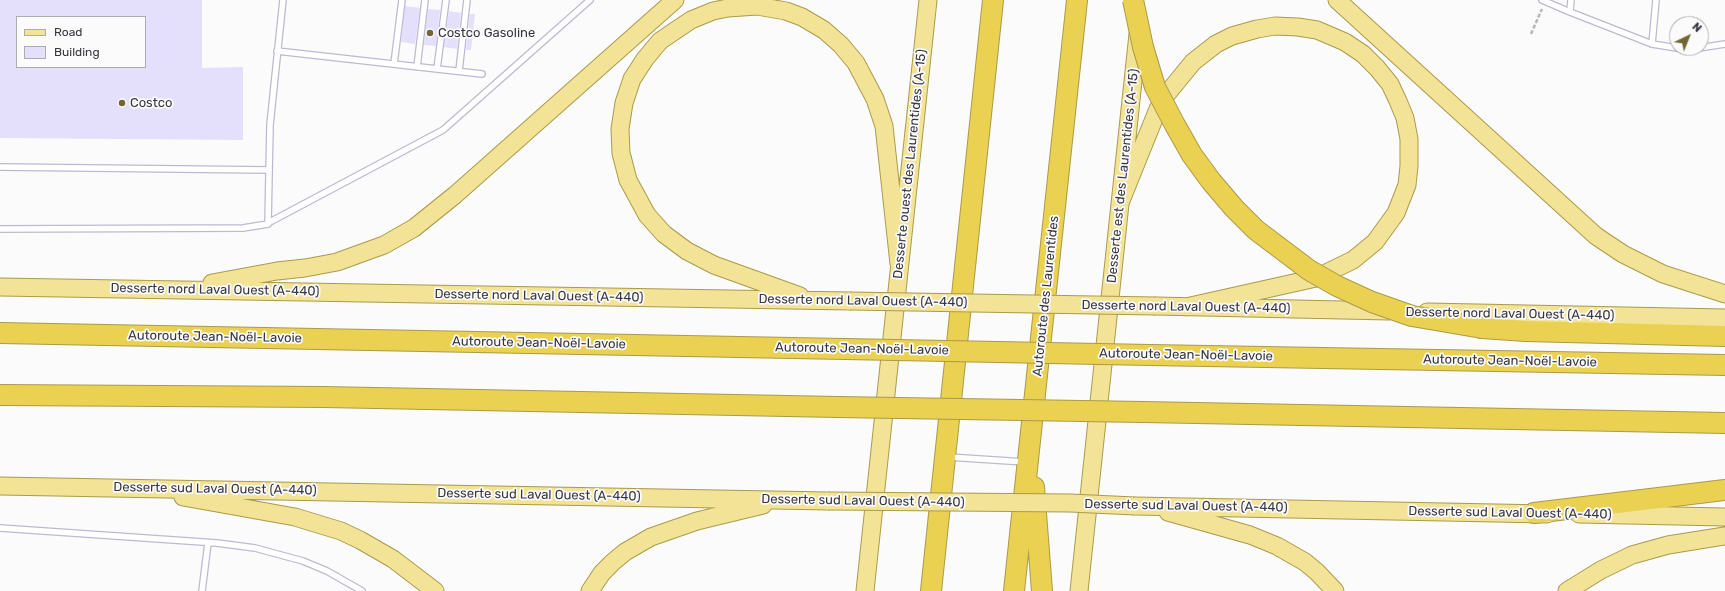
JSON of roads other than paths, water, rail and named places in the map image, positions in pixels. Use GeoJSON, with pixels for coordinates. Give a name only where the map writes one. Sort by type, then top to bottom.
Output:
{"type":"FeatureCollection","features":[{"type":"Feature","properties":{"kind":"highway"},"geometry":{"type":"LineString","coordinates":[[931,591],[993,0]]}},
{"type":"Feature","properties":{"kind":"highway","name":"Autoroute des Laurentides"},"geometry":{"type":"LineString","coordinates":[[1030,463],[1031,437],[1077,0]]}},
{"type":"Feature","properties":{"kind":"highway"},"geometry":{"type":"LineString","coordinates":[[1133,0],[1143,47],[1155,87],[1192,155],[1211,181],[1234,208],[1256,230],[1309,270],[1337,286],[1372,302],[1412,316],[1482,328],[1526,331],[1725,336]]}},
{"type":"Feature","properties":{"kind":"highway","name":"Autoroute Jean-Noël-Lavoie"},"geometry":{"type":"LineString","coordinates":[[0,333],[1725,365]]}},
{"type":"Feature","properties":{"kind":"highway"},"geometry":{"type":"LineString","coordinates":[[0,395],[324,397],[1725,423]]}},
{"type":"Feature","properties":{"kind":"highway"},"geometry":{"type":"LineString","coordinates":[[1014,591],[1030,463]]}},
{"type":"Feature","properties":{"kind":"highway"},"geometry":{"type":"LineString","coordinates":[[1030,463],[1042,591]]}},
{"type":"Feature","properties":{"kind":"highway"},"geometry":{"type":"LineString","coordinates":[[1534,513],[1725,490]]}},
{"type":"Feature","properties":{"kind":"main road"},"geometry":{"type":"LineString","coordinates":[[175,290],[322,265],[369,250],[399,237],[426,219],[455,195],[675,0]]}},
{"type":"Feature","properties":{"kind":"main road","name":"Desserte ouest des Laurentides (A-15)"},"geometry":{"type":"LineString","coordinates":[[865,590],[928,0]]}},
{"type":"Feature","properties":{"kind":"main road","name":"Desserte est des Laurentides (A-15)"},"geometry":{"type":"LineString","coordinates":[[1079,591],[1142,0]]}},
{"type":"Feature","properties":{"kind":"main road"},"geometry":{"type":"LineString","coordinates":[[1337,0],[1596,236],[1623,254],[1663,274],[1725,294]]}},
{"type":"Feature","properties":{"kind":"main road"},"geometry":{"type":"LineString","coordinates":[[814,301],[714,265],[687,251],[655,224],[647,215],[633,193],[624,166],[620,141],[621,115],[628,90],[638,69],[652,50],[669,34],[691,20],[728,8],[757,6],[771,7],[786,11],[814,23],[832,36],[849,53],[870,87],[884,126],[899,264]]}},
{"type":"Feature","properties":{"kind":"main road"},"geometry":{"type":"LineString","coordinates":[[1120,203],[1158,109],[1169,90],[1186,69],[1201,55],[1216,44],[1232,36],[1275,26],[1317,30],[1346,42],[1359,51],[1374,64],[1390,84],[1405,118],[1409,139],[1409,166],[1406,185],[1396,213],[1375,242],[1353,260],[1316,278],[1186,307]]}},
{"type":"Feature","properties":{"kind":"main road","name":"Desserte nord Laval Ouest (A-440)"},"geometry":{"type":"LineString","coordinates":[[0,287],[1156,306],[1725,318]]}},
{"type":"Feature","properties":{"kind":"main road","name":"Desserte sud Laval Ouest (A-440)"},"geometry":{"type":"LineString","coordinates":[[0,486],[828,501],[1070,503],[1140,506],[1725,517]]}},
{"type":"Feature","properties":{"kind":"main road"},"geometry":{"type":"LineString","coordinates":[[131,488],[295,517],[320,524],[378,549],[410,570],[435,591]]}},
{"type":"Feature","properties":{"kind":"main road"},"geometry":{"type":"LineString","coordinates":[[590,591],[602,573],[613,562],[625,552],[651,537],[697,521],[784,500]]}},
{"type":"Feature","properties":{"kind":"main road"},"geometry":{"type":"LineString","coordinates":[[1140,506],[1265,541],[1304,562],[1317,572],[1335,591]]}},
{"type":"Feature","properties":{"kind":"main road"},"geometry":{"type":"LineString","coordinates":[[1567,591],[1601,570],[1632,555],[1668,545],[1725,536]]}},
{"type":"Feature","properties":{"kind":"main road"},"geometry":{"type":"LineString","coordinates":[[1084,550],[1090,591]]}},
{"type":"Feature","properties":{"kind":"lane"},"geometry":{"type":"LineString","coordinates":[[268,223],[270,125],[283,0]]}},
{"type":"Feature","properties":{"kind":"lane"},"geometry":{"type":"LineString","coordinates":[[394,64],[402,0]]}},
{"type":"Feature","properties":{"kind":"lane"},"geometry":{"type":"LineString","coordinates":[[417,67],[425,0]]}},
{"type":"Feature","properties":{"kind":"lane"},"geometry":{"type":"LineString","coordinates":[[437,69],[446,0]]}},
{"type":"Feature","properties":{"kind":"lane"},"geometry":{"type":"LineString","coordinates":[[459,72],[467,0]]}},
{"type":"Feature","properties":{"kind":"lane"},"geometry":{"type":"LineString","coordinates":[[0,229],[243,228],[268,223],[443,130],[590,0]]}},
{"type":"Feature","properties":{"kind":"lane"},"geometry":{"type":"LineString","coordinates":[[1542,0],[1652,44],[1669,47]]}},
{"type":"Feature","properties":{"kind":"lane"},"geometry":{"type":"LineString","coordinates":[[1570,12],[1571,0]]}},
{"type":"Feature","properties":{"kind":"lane"},"geometry":{"type":"LineString","coordinates":[[1652,44],[1656,0]]}},
{"type":"Feature","properties":{"kind":"lane"},"geometry":{"type":"LineString","coordinates":[[1709,46],[1725,44]]}},
{"type":"Feature","properties":{"kind":"lane"},"geometry":{"type":"LineString","coordinates":[[277,51],[482,74]]}},
{"type":"Feature","properties":{"kind":"lane"},"geometry":{"type":"LineString","coordinates":[[0,167],[269,170]]}},
{"type":"Feature","properties":{"kind":"lane"},"geometry":{"type":"LineString","coordinates":[[945,456],[1030,463]]}},
{"type":"Feature","properties":{"kind":"lane"},"geometry":{"type":"LineString","coordinates":[[0,528],[208,543],[255,548],[293,557],[327,571],[362,591]]}},
{"type":"Feature","properties":{"kind":"lane"},"geometry":{"type":"LineString","coordinates":[[202,591],[208,543]]}},
{"type":"Feature","properties":{"kind":"place","name":"Costco Gasoline"},"geometry":{"type":"Point","coordinates":[430,33]}},
{"type":"Feature","properties":{"kind":"place","name":"Costco"},"geometry":{"type":"Point","coordinates":[122,103]}}]}
